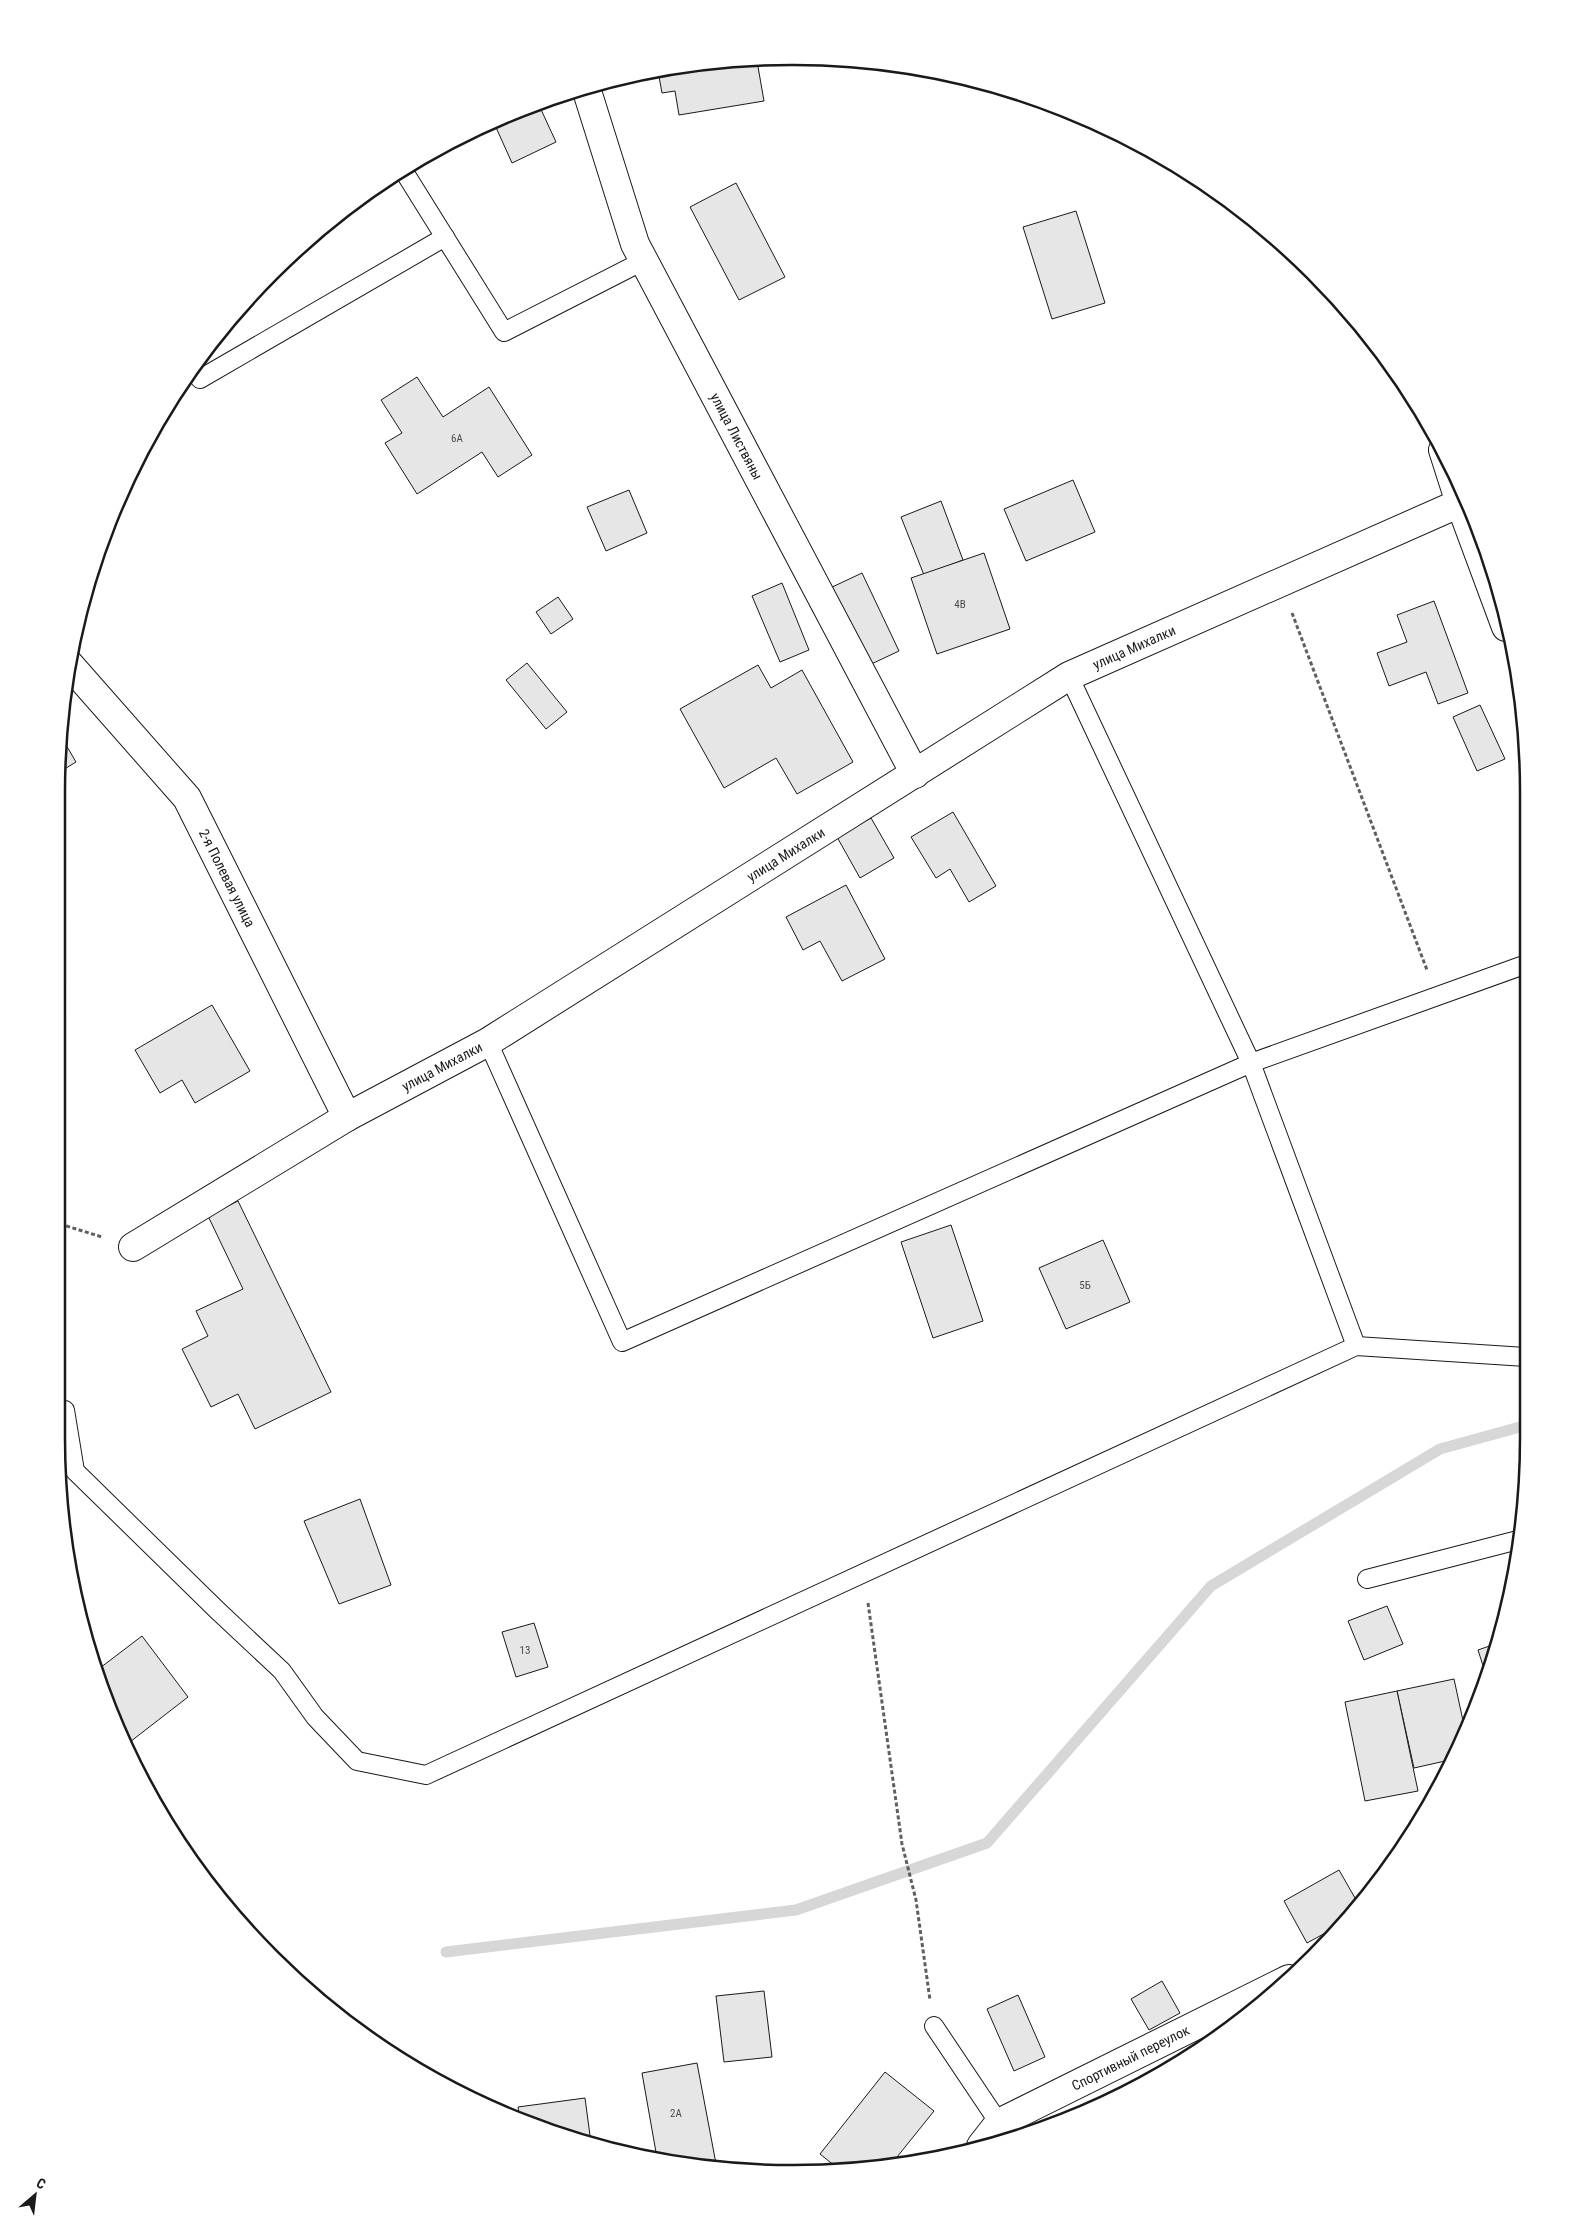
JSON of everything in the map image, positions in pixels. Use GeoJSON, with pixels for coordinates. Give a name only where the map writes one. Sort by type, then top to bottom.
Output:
{"type":"FeatureCollection","features":[{"type":"Feature","properties":{"kind":"street","name":"улица Листвяны"},"geometry":{"type":"LineString","coordinates":[[588,95],[635,244],[643,261],[915,774]]}},
{"type":"Feature","properties":{"kind":"street","name":"улица Михалки"},"geometry":{"type":"LineString","coordinates":[[133,1247],[346,1118],[488,1042],[1069,676],[1460,503]]}},
{"type":"Feature","properties":{"kind":"street"},"geometry":{"type":"LineString","coordinates":[[1460,504],[1482,563]]}},
{"type":"Feature","properties":{"kind":"street","name":"2-я Полевая улица"},"geometry":{"type":"LineString","coordinates":[[76,671],[187,798],[346,1118]]}},
{"type":"Feature","properties":{"kind":"street","name":"Спортивный переулок"},"geometry":{"type":"LineString","coordinates":[[987,2138],[999,2123],[1259,1995]]}},
{"type":"Feature","properties":{"kind":"lane"},"geometry":{"type":"LineString","coordinates":[[407,176],[504,332],[643,261]]}},
{"type":"Feature","properties":{"kind":"lane"},"geometry":{"type":"LineString","coordinates":[[197,375],[200,379],[445,237]]}},
{"type":"Feature","properties":{"kind":"lane"},"geometry":{"type":"LineString","coordinates":[[1069,676],[1251,1063],[1356,1346]]}},
{"type":"Feature","properties":{"kind":"lane"},"geometry":{"type":"LineString","coordinates":[[488,1042],[622,1342],[1251,1063],[1520,966]]}},
{"type":"Feature","properties":{"kind":"lane"},"geometry":{"type":"LineString","coordinates":[[65,1410],[75,1471],[282,1671],[315,1717],[357,1761],[426,1775],[1356,1346],[1520,1357]]}},
{"type":"Feature","properties":{"kind":"lane"},"geometry":{"type":"LineString","coordinates":[[1367,1580],[1512,1541]]}},
{"type":"Feature","properties":{"kind":"lane"},"geometry":{"type":"LineString","coordinates":[[934,2026],[999,2123]]}},
{"type":"Feature","properties":{"kind":"path"},"geometry":{"type":"LineString","coordinates":[[1280,582],[1437,996]]}},
{"type":"Feature","properties":{"kind":"path"},"geometry":{"type":"LineString","coordinates":[[65,1226],[133,1247]]}},
{"type":"Feature","properties":{"kind":"path"},"geometry":{"type":"LineString","coordinates":[[864,1573],[902,1844],[916,1900],[934,2026]]}},
{"type":"Feature","properties":{"kind":"building"},"geometry":{"type":"Polygon","coordinates":[[[758,66],[764,101],[679,115],[675,91],[662,93],[659,78],[698,71],[758,66]]]}},
{"type":"Feature","properties":{"kind":"building"},"geometry":{"type":"Polygon","coordinates":[[[541,110],[556,142],[512,163],[496,128],[541,110]]]}},
{"type":"Feature","properties":{"kind":"building"},"geometry":{"type":"Polygon","coordinates":[[[736,183],[785,277],[739,300],[690,207],[736,183]]]}},
{"type":"Feature","properties":{"kind":"building"},"geometry":{"type":"Polygon","coordinates":[[[1076,211],[1105,303],[1052,319],[1023,227],[1076,211]]]}},
{"type":"Feature","properties":{"kind":"building"},"geometry":{"type":"Polygon","coordinates":[[[417,377],[443,417],[489,387],[532,455],[498,477],[482,452],[417,494],[385,443],[402,433],[381,400],[417,377]]]}},
{"type":"Feature","properties":{"kind":"building"},"geometry":{"type":"Polygon","coordinates":[[[1073,480],[1095,532],[1026,561],[1004,509],[1073,480]]]}},
{"type":"Feature","properties":{"kind":"building"},"geometry":{"type":"Polygon","coordinates":[[[629,490],[647,533],[606,551],[587,507],[629,490]]]}},
{"type":"Feature","properties":{"kind":"building"},"geometry":{"type":"Polygon","coordinates":[[[941,501],[963,560],[924,575],[901,517],[941,501]]]}},
{"type":"Feature","properties":{"kind":"building"},"geometry":{"type":"Polygon","coordinates":[[[984,553],[1010,629],[937,654],[911,578],[984,553]]]}},
{"type":"Feature","properties":{"kind":"building"},"geometry":{"type":"Polygon","coordinates":[[[862,573],[899,651],[865,667],[828,589],[862,573]]]}},
{"type":"Feature","properties":{"kind":"building"},"geometry":{"type":"Polygon","coordinates":[[[782,583],[809,650],[780,662],[752,596],[782,583]]]}},
{"type":"Feature","properties":{"kind":"building"},"geometry":{"type":"Polygon","coordinates":[[[558,597],[573,619],[551,634],[536,612],[558,597]]]}},
{"type":"Feature","properties":{"kind":"building"},"geometry":{"type":"Polygon","coordinates":[[[1434,601],[1468,693],[1438,704],[1426,672],[1389,686],[1377,653],[1407,642],[1397,615],[1434,601]]]}},
{"type":"Feature","properties":{"kind":"building"},"geometry":{"type":"Polygon","coordinates":[[[527,663],[567,712],[546,729],[506,680],[527,663]]]}},
{"type":"Feature","properties":{"kind":"building"},"geometry":{"type":"Polygon","coordinates":[[[758,665],[771,688],[802,670],[853,762],[797,794],[776,758],[724,788],[680,709],[758,665]]]}},
{"type":"Feature","properties":{"kind":"building"},"geometry":{"type":"Polygon","coordinates":[[[1480,705],[1505,759],[1477,771],[1453,717],[1480,705]]]}},
{"type":"Feature","properties":{"kind":"building"},"geometry":{"type":"Polygon","coordinates":[[[67,746],[76,762],[66,768],[67,746]]]}},
{"type":"Feature","properties":{"kind":"building"},"geometry":{"type":"Polygon","coordinates":[[[953,812],[996,886],[969,902],[950,869],[936,878],[911,837],[953,812]]]}},
{"type":"Feature","properties":{"kind":"building"},"geometry":{"type":"Polygon","coordinates":[[[871,818],[894,858],[860,878],[837,837],[871,818]]]}},
{"type":"Feature","properties":{"kind":"building"},"geometry":{"type":"Polygon","coordinates":[[[846,885],[885,959],[842,981],[820,941],[803,950],[786,917],[846,885]]]}},
{"type":"Feature","properties":{"kind":"building"},"geometry":{"type":"Polygon","coordinates":[[[212,1005],[250,1071],[195,1103],[182,1080],[160,1093],[135,1050],[212,1005]]]}},
{"type":"Feature","properties":{"kind":"building"},"geometry":{"type":"Polygon","coordinates":[[[238,1201],[331,1392],[255,1429],[238,1394],[211,1407],[182,1349],[208,1336],[196,1311],[243,1289],[208,1216],[238,1201]]]}},
{"type":"Feature","properties":{"kind":"building"},"geometry":{"type":"Polygon","coordinates":[[[951,1225],[983,1321],[933,1338],[901,1242],[951,1225]]]}},
{"type":"Feature","properties":{"kind":"building"},"geometry":{"type":"Polygon","coordinates":[[[1103,1240],[1130,1302],[1066,1329],[1039,1268],[1103,1240]]]}},
{"type":"Feature","properties":{"kind":"building"},"geometry":{"type":"Polygon","coordinates":[[[360,1499],[391,1585],[339,1604],[304,1521],[360,1499]]]}},
{"type":"Feature","properties":{"kind":"building"},"geometry":{"type":"Polygon","coordinates":[[[1387,1606],[1403,1644],[1364,1660],[1348,1621],[1387,1606]]]}},
{"type":"Feature","properties":{"kind":"building"},"geometry":{"type":"Polygon","coordinates":[[[534,1623],[548,1667],[516,1677],[502,1632],[534,1623]]]}},
{"type":"Feature","properties":{"kind":"building"},"geometry":{"type":"Polygon","coordinates":[[[142,1636],[188,1697],[132,1741],[120,1716],[102,1666],[142,1636]]]}},
{"type":"Feature","properties":{"kind":"building"},"geometry":{"type":"Polygon","coordinates":[[[1489,1646],[1483,1665],[1478,1650],[1489,1646]]]}},
{"type":"Feature","properties":{"kind":"building"},"geometry":{"type":"Polygon","coordinates":[[[1454,1679],[1463,1720],[1444,1761],[1414,1768],[1397,1691],[1454,1679]]]}},
{"type":"Feature","properties":{"kind":"building"},"geometry":{"type":"Polygon","coordinates":[[[1397,1691],[1418,1791],[1365,1801],[1345,1702],[1397,1691]]]}},
{"type":"Feature","properties":{"kind":"building"},"geometry":{"type":"Polygon","coordinates":[[[1339,1870],[1355,1898],[1323,1934],[1307,1943],[1284,1901],[1339,1870]]]}},
{"type":"Feature","properties":{"kind":"building"},"geometry":{"type":"Polygon","coordinates":[[[1162,1981],[1180,2013],[1149,2030],[1131,1999],[1162,1981]]]}},
{"type":"Feature","properties":{"kind":"building"},"geometry":{"type":"Polygon","coordinates":[[[764,1991],[772,2057],[724,2062],[716,1996],[764,1991]]]}},
{"type":"Feature","properties":{"kind":"building"},"geometry":{"type":"Polygon","coordinates":[[[1018,1995],[1045,2057],[1014,2071],[987,2009],[1018,1995]]]}},
{"type":"Feature","properties":{"kind":"building"},"geometry":{"type":"Polygon","coordinates":[[[697,2063],[715,2160],[656,2152],[642,2073],[697,2063]]]}},
{"type":"Feature","properties":{"kind":"building"},"geometry":{"type":"Polygon","coordinates":[[[885,2072],[934,2111],[897,2157],[832,2163],[820,2154],[885,2072]]]}},
{"type":"Feature","properties":{"kind":"building"},"geometry":{"type":"Polygon","coordinates":[[[585,2098],[590,2136],[519,2112],[518,2107],[585,2098]]]}},
{"type":"Feature","properties":{"kind":"waterway"},"geometry":{"type":"LineString","coordinates":[[446,1952],[796,1910],[987,1843],[1211,1586],[1440,1449],[1520,1427]]}}]}
